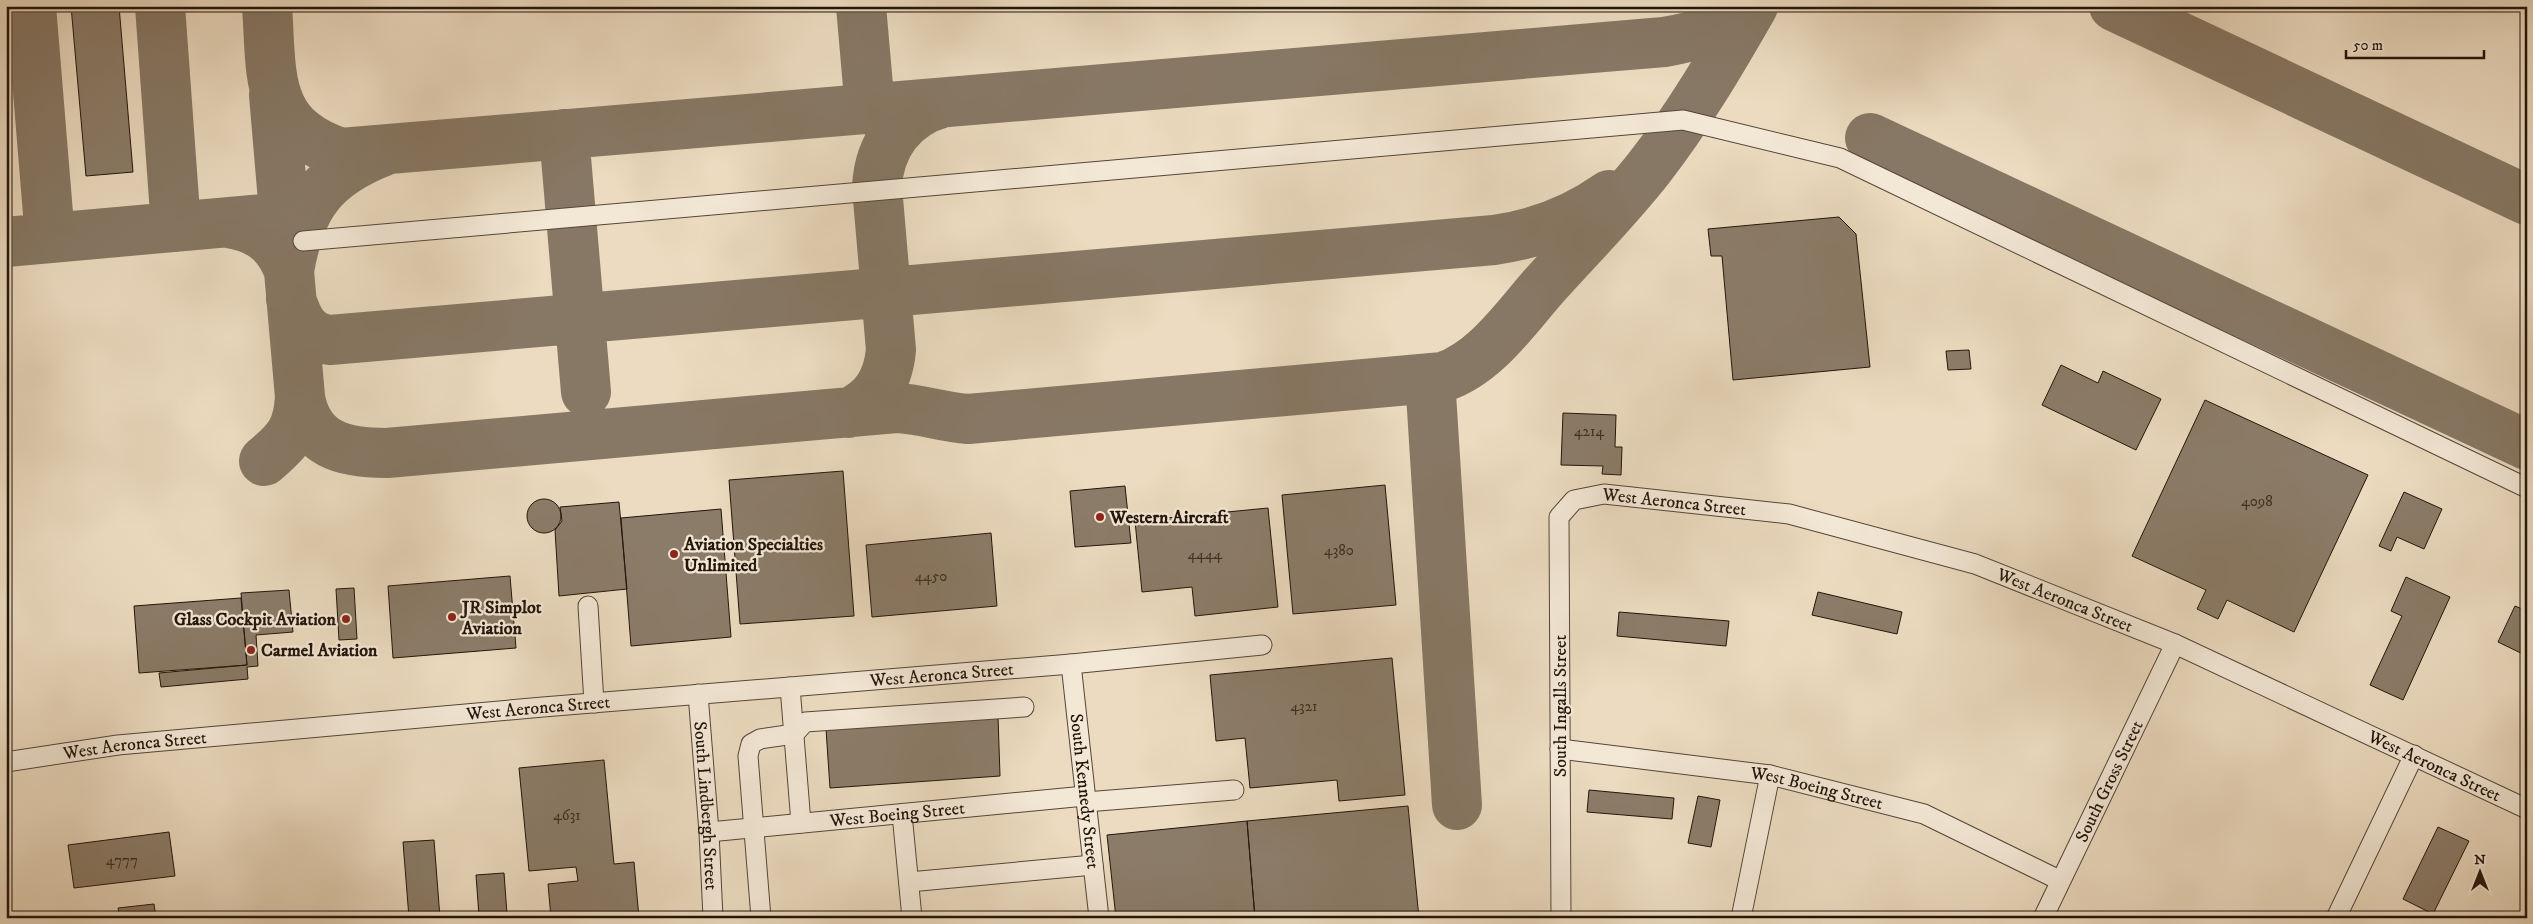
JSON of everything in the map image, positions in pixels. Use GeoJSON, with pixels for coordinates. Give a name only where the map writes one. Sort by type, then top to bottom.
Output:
{"type":"FeatureCollection","features":[{"type":"Feature","properties":{"kind":"street"},"geometry":{"type":"LineString","coordinates":[[303,241],[1683,120],[1840,158],[2527,488]]}},
{"type":"Feature","properties":{"kind":"street","name":"West Aeronca Street"},"geometry":{"type":"LineString","coordinates":[[1574,500],[1604,494],[1789,514],[1975,564],[2175,644],[2527,809]]}},
{"type":"Feature","properties":{"kind":"street","name":"South Ingalls Street"},"geometry":{"type":"LineString","coordinates":[[1561,918],[1559,516],[1574,500]]}},
{"type":"Feature","properties":{"kind":"street"},"geometry":{"type":"LineString","coordinates":[[588,606],[594,703]]}},
{"type":"Feature","properties":{"kind":"street","name":"South Gross Street"},"geometry":{"type":"LineString","coordinates":[[2043,918],[2059,880],[2175,644]]}},
{"type":"Feature","properties":{"kind":"street","name":"West Aeronca Street"},"geometry":{"type":"LineString","coordinates":[[6,762],[118,746],[698,694],[1071,664],[1262,645]]}},
{"type":"Feature","properties":{"kind":"street","name":"South Kennedy Street"},"geometry":{"type":"LineString","coordinates":[[1071,664],[1099,918]]}},
{"type":"Feature","properties":{"kind":"street"},"geometry":{"type":"LineString","coordinates":[[790,687],[801,824]]}},
{"type":"Feature","properties":{"kind":"street","name":"South Lindbergh Street"},"geometry":{"type":"LineString","coordinates":[[698,694],[709,832],[713,918]]}},
{"type":"Feature","properties":{"kind":"street"},"geometry":{"type":"LineString","coordinates":[[761,918],[748,756],[751,744],[760,739],[794,734],[805,722],[1024,707]]}},
{"type":"Feature","properties":{"kind":"street","name":"West Boeing Street"},"geometry":{"type":"LineString","coordinates":[[1560,750],[1770,774],[1924,814],[2059,880]]}},
{"type":"Feature","properties":{"kind":"street"},"geometry":{"type":"LineString","coordinates":[[2336,918],[2414,755]]}},
{"type":"Feature","properties":{"kind":"street"},"geometry":{"type":"LineString","coordinates":[[1741,918],[1770,774]]}},
{"type":"Feature","properties":{"kind":"street","name":"West Boeing Street"},"geometry":{"type":"LineString","coordinates":[[709,832],[1086,799],[1234,790]]}},
{"type":"Feature","properties":{"kind":"street"},"geometry":{"type":"LineString","coordinates":[[902,814],[912,918]]}},
{"type":"Feature","properties":{"kind":"street"},"geometry":{"type":"LineString","coordinates":[[909,882],[1093,865]]}},
{"type":"Feature","properties":{"kind":"building"},"geometry":{"type":"Polygon","coordinates":[[[71,6],[119,6],[133,172],[86,176],[71,6]]]}},
{"type":"Feature","properties":{"kind":"building"},"geometry":{"type":"Polygon","coordinates":[[[1839,217],[1856,234],[1870,367],[1733,380],[1722,256],[1711,256],[1708,229],[1839,217]]]}},
{"type":"Feature","properties":{"kind":"building"},"geometry":{"type":"Polygon","coordinates":[[[1969,350],[1971,369],[1948,370],[1946,351],[1969,350]]]}},
{"type":"Feature","properties":{"kind":"building"},"geometry":{"type":"Polygon","coordinates":[[[2061,365],[2098,383],[2103,371],[2161,399],[2136,450],[2042,405],[2061,365]]]}},
{"type":"Feature","properties":{"kind":"building"},"geometry":{"type":"Polygon","coordinates":[[[2205,400],[2368,475],[2294,632],[2227,600],[2218,619],[2197,609],[2206,590],[2132,556],[2205,400]]]}},
{"type":"Feature","properties":{"kind":"building"},"geometry":{"type":"Polygon","coordinates":[[[1563,413],[1616,415],[1615,447],[1622,447],[1621,475],[1602,474],[1603,466],[1561,465],[1563,413]]]}},
{"type":"Feature","properties":{"kind":"building"},"geometry":{"type":"Polygon","coordinates":[[[843,471],[854,616],[740,624],[729,480],[843,471]]]}},
{"type":"Feature","properties":{"kind":"building"},"geometry":{"type":"Polygon","coordinates":[[[1385,485],[1396,605],[1293,614],[1282,495],[1385,485]]]}},
{"type":"Feature","properties":{"kind":"building","name":"Western Aircraft"},"geometry":{"type":"Polygon","coordinates":[[[1125,486],[1131,543],[1075,547],[1070,491],[1125,486]]]}},
{"type":"Feature","properties":{"kind":"building"},"geometry":{"type":"Polygon","coordinates":[[[2404,492],[2442,509],[2424,549],[2397,537],[2391,551],[2379,546],[2404,492]]]}},
{"type":"Feature","properties":{"kind":"building"},"geometry":{"type":"Polygon","coordinates":[[[544,499],[551,500],[556,504],[560,509],[560,523],[556,528],[551,532],[544,533],[537,532],[532,528],[528,523],[527,516],[528,509],[532,504],[537,500],[544,499]]]}},
{"type":"Feature","properties":{"kind":"building"},"geometry":{"type":"Polygon","coordinates":[[[619,502],[627,589],[559,596],[555,530],[562,521],[560,507],[619,502]]]}},
{"type":"Feature","properties":{"kind":"building"},"geometry":{"type":"Polygon","coordinates":[[[1268,508],[1278,607],[1195,616],[1192,587],[1142,592],[1135,521],[1268,508]]]}},
{"type":"Feature","properties":{"kind":"building","name":"Aviation Specialties Unlimited"},"geometry":{"type":"Polygon","coordinates":[[[721,509],[731,637],[631,646],[621,518],[721,509]]]}},
{"type":"Feature","properties":{"kind":"building"},"geometry":{"type":"Polygon","coordinates":[[[991,533],[997,606],[872,617],[866,545],[991,533]]]}},
{"type":"Feature","properties":{"kind":"building","name":"JR Simplot Aviation"},"geometry":{"type":"Polygon","coordinates":[[[510,576],[516,648],[393,658],[388,586],[510,576]]]}},
{"type":"Feature","properties":{"kind":"building"},"geometry":{"type":"Polygon","coordinates":[[[2406,577],[2450,597],[2403,700],[2370,685],[2402,616],[2391,611],[2406,577]]]}},
{"type":"Feature","properties":{"kind":"building","name":"Glass Cockpit Aviation"},"geometry":{"type":"Polygon","coordinates":[[[354,588],[357,639],[339,640],[336,589],[354,588]]]}},
{"type":"Feature","properties":{"kind":"building","name":"Carmel Aviation"},"geometry":{"type":"Polygon","coordinates":[[[289,590],[293,632],[256,635],[258,666],[247,667],[248,679],[161,687],[159,673],[247,665],[241,593],[289,590]]]}},
{"type":"Feature","properties":{"kind":"building"},"geometry":{"type":"Polygon","coordinates":[[[1818,592],[1902,612],[1897,634],[1812,615],[1818,592]]]}},
{"type":"Feature","properties":{"kind":"building"},"geometry":{"type":"Polygon","coordinates":[[[241,598],[247,665],[139,673],[134,606],[241,598]]]}},
{"type":"Feature","properties":{"kind":"building"},"geometry":{"type":"Polygon","coordinates":[[[2515,606],[2527,611],[2527,656],[2498,642],[2515,606]]]}},
{"type":"Feature","properties":{"kind":"building"},"geometry":{"type":"Polygon","coordinates":[[[1619,612],[1729,621],[1726,646],[1617,636],[1619,612]]]}},
{"type":"Feature","properties":{"kind":"building"},"geometry":{"type":"Polygon","coordinates":[[[1392,658],[1405,795],[1339,801],[1337,780],[1250,788],[1245,738],[1216,741],[1210,675],[1392,658]]]}},
{"type":"Feature","properties":{"kind":"building"},"geometry":{"type":"Polygon","coordinates":[[[998,716],[1000,776],[830,788],[826,729],[998,716]]]}},
{"type":"Feature","properties":{"kind":"building"},"geometry":{"type":"Polygon","coordinates":[[[604,760],[614,864],[634,862],[639,918],[551,918],[548,884],[578,881],[576,867],[529,871],[519,768],[604,760]]]}},
{"type":"Feature","properties":{"kind":"building"},"geometry":{"type":"Polygon","coordinates":[[[1589,790],[1674,798],[1672,819],[1587,812],[1589,790]]]}},
{"type":"Feature","properties":{"kind":"building"},"geometry":{"type":"Polygon","coordinates":[[[1698,796],[1720,800],[1711,847],[1688,843],[1698,796]]]}},
{"type":"Feature","properties":{"kind":"building"},"geometry":{"type":"Polygon","coordinates":[[[1408,806],[1419,918],[1255,918],[1247,821],[1408,806]]]}},
{"type":"Feature","properties":{"kind":"building"},"geometry":{"type":"Polygon","coordinates":[[[1247,821],[1255,918],[1116,918],[1107,835],[1247,821]]]}},
{"type":"Feature","properties":{"kind":"building"},"geometry":{"type":"Polygon","coordinates":[[[2438,827],[2469,841],[2433,914],[2403,899],[2438,827]]]}},
{"type":"Feature","properties":{"kind":"building"},"geometry":{"type":"Polygon","coordinates":[[[169,832],[175,876],[74,888],[68,845],[169,832]]]}},
{"type":"Feature","properties":{"kind":"building"},"geometry":{"type":"Polygon","coordinates":[[[434,840],[440,918],[409,918],[403,842],[434,840]]]}},
{"type":"Feature","properties":{"kind":"building"},"geometry":{"type":"Polygon","coordinates":[[[504,873],[507,914],[479,916],[476,875],[504,873]]]}},
{"type":"Feature","properties":{"kind":"building"},"geometry":{"type":"Polygon","coordinates":[[[154,904],[156,918],[120,918],[118,908],[154,904]]]}},
{"type":"Feature","properties":{"kind":"taxiway"},"geometry":{"type":"LineString","coordinates":[[31,6],[50,238]]}},
{"type":"Feature","properties":{"kind":"taxiway"},"geometry":{"type":"LineString","coordinates":[[160,6],[176,227]]}},
{"type":"Feature","properties":{"kind":"taxiway"},"geometry":{"type":"LineString","coordinates":[[267,6],[272,76],[277,96],[285,113],[297,129],[316,142],[341,153],[1664,42],[1698,34],[1719,26],[1747,6]]}},
{"type":"Feature","properties":{"kind":"taxiway"},"geometry":{"type":"LineString","coordinates":[[861,6],[870,109]]}},
{"type":"Feature","properties":{"kind":"taxiway"},"geometry":{"type":"LineString","coordinates":[[229,223],[249,228],[266,238],[279,252],[289,271],[300,397],[304,413],[311,426],[330,443],[343,448],[371,453],[896,408],[968,419],[1443,377],[1472,362],[1486,351],[1636,184],[1691,110],[1753,6]]}},
{"type":"Feature","properties":{"kind":"taxiway"},"geometry":{"type":"LineString","coordinates":[[2114,6],[2527,200]]}},
{"type":"Feature","properties":{"kind":"taxiway"},"geometry":{"type":"LineString","coordinates":[[274,95],[289,271],[300,228],[317,196],[330,182],[345,171],[363,160],[384,151]]}},
{"type":"Feature","properties":{"kind":"taxiway"},"geometry":{"type":"LineString","coordinates":[[848,413],[866,402],[879,388],[887,371],[891,350],[877,187],[882,158],[895,134],[904,124],[915,115],[942,103]]}},
{"type":"Feature","properties":{"kind":"taxiway"},"geometry":{"type":"LineString","coordinates":[[564,134],[586,392]]}},
{"type":"Feature","properties":{"kind":"taxiway"},"geometry":{"type":"LineString","coordinates":[[1870,138],[2527,445]]}},
{"type":"Feature","properties":{"kind":"taxiway"},"geometry":{"type":"LineString","coordinates":[[291,299],[304,327],[309,332],[330,340],[1494,240],[1525,234],[1554,225],[1582,212],[1609,195]]}},
{"type":"Feature","properties":{"kind":"taxiway"},"geometry":{"type":"LineString","coordinates":[[6,242],[263,219]]}},
{"type":"Feature","properties":{"kind":"taxiway"},"geometry":{"type":"LineString","coordinates":[[1430,378],[1457,805]]}},
{"type":"Feature","properties":{"kind":"taxiway"},"geometry":{"type":"LineString","coordinates":[[264,461],[291,434],[297,418],[300,397]]}},
{"type":"Feature","properties":{"kind":"place","name":"Western Aircraft"},"geometry":{"type":"Point","coordinates":[1100,517]}},
{"type":"Feature","properties":{"kind":"place","name":"Aviation Specialties Unlimited"},"geometry":{"type":"Point","coordinates":[674,554]}},
{"type":"Feature","properties":{"kind":"place","name":"JR Simplot Aviation"},"geometry":{"type":"Point","coordinates":[452,617]}},
{"type":"Feature","properties":{"kind":"place","name":"Glass Cockpit Aviation"},"geometry":{"type":"Point","coordinates":[346,619]}},
{"type":"Feature","properties":{"kind":"place","name":"Carmel Aviation"},"geometry":{"type":"Point","coordinates":[251,650]}}]}
